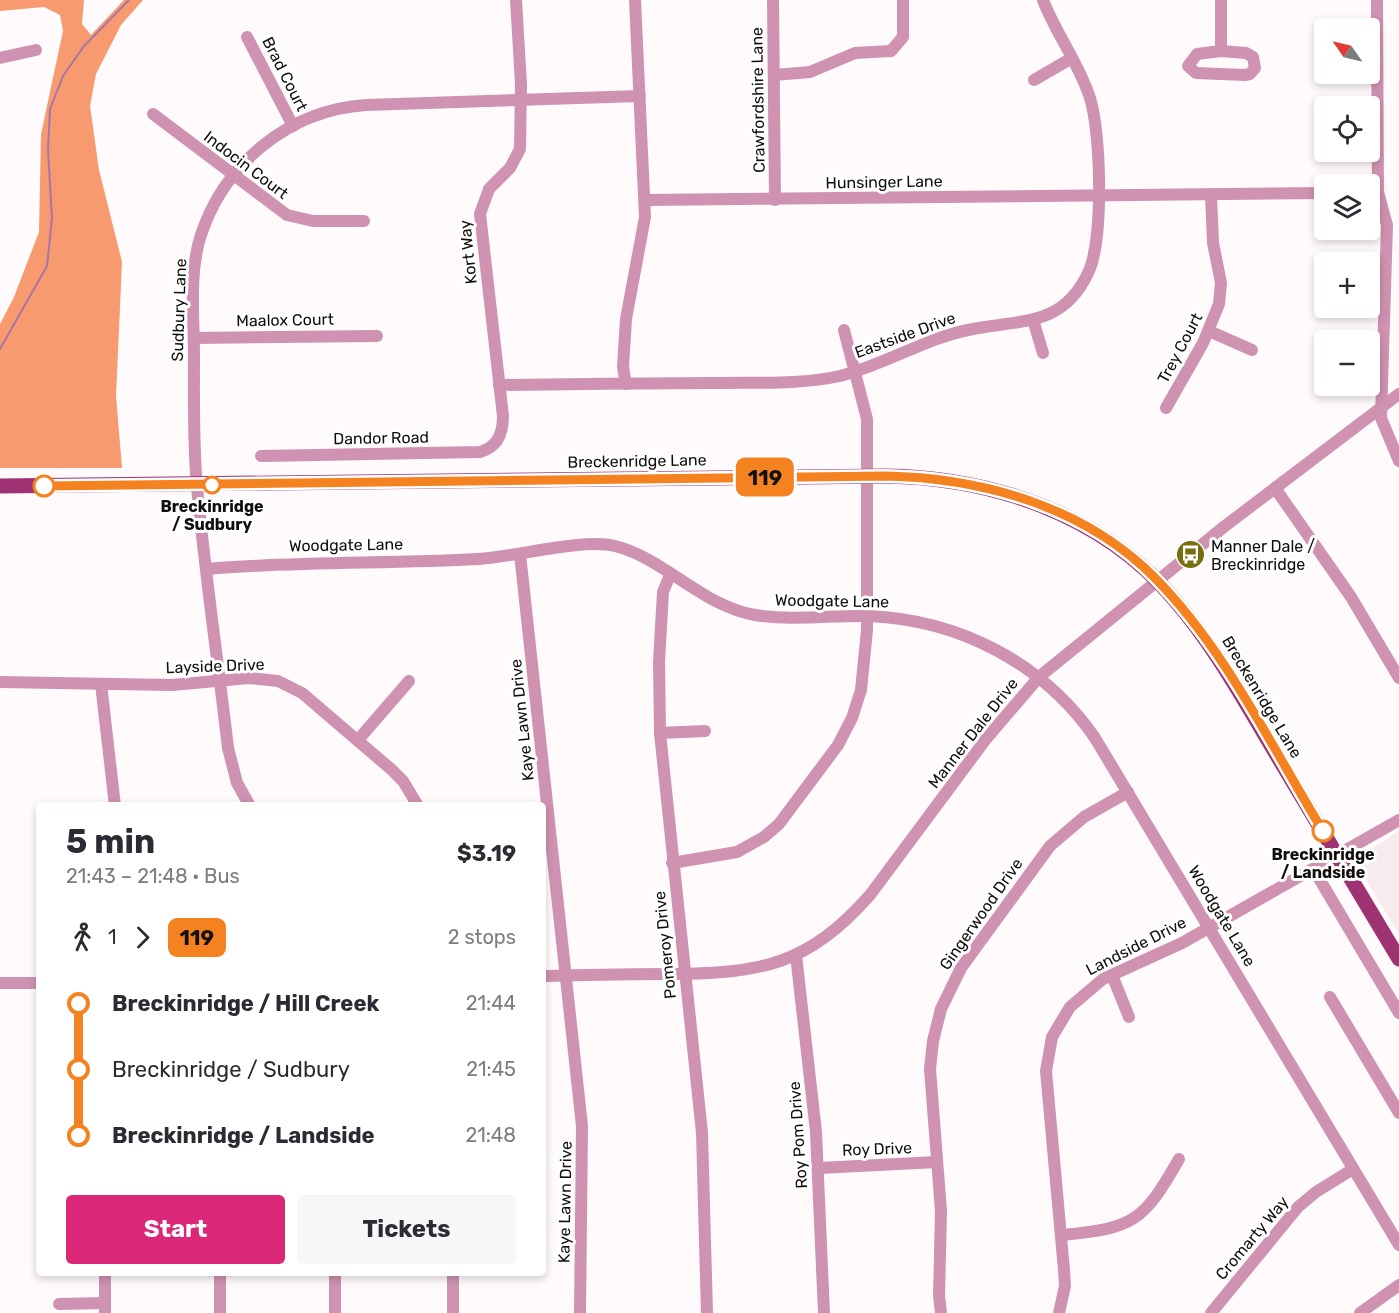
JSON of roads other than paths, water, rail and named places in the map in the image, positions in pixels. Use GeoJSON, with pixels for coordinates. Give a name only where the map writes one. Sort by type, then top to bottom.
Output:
{"type":"FeatureCollection","features":[{"type":"Feature","properties":{"kind":"main road","name":"Breckenridge Lane"},"geometry":{"type":"LineString","coordinates":[[0,486],[867,476],[915,477],[966,483],[1037,503],[1090,529],[1140,564],[1158,581],[1212,648],[1399,959]]}},
{"type":"Feature","properties":{"kind":"street","name":"Kort Way"},"geometry":{"type":"LineString","coordinates":[[498,441],[503,427],[480,209],[489,189],[510,168],[519,154],[521,101],[516,0]]}},
{"type":"Feature","properties":{"kind":"street"},"geometry":{"type":"LineString","coordinates":[[626,384],[623,367],[626,319],[642,244],[645,200],[635,0]]}},
{"type":"Feature","properties":{"kind":"street","name":"Crawfordshire Lane"},"geometry":{"type":"LineString","coordinates":[[773,0],[775,200]]}},
{"type":"Feature","properties":{"kind":"street"},"geometry":{"type":"LineString","coordinates":[[774,75],[810,72],[855,53],[891,51],[903,37],[903,0]]}},
{"type":"Feature","properties":{"kind":"street"},"geometry":{"type":"LineString","coordinates":[[1221,0],[1221,51]]}},
{"type":"Feature","properties":{"kind":"street"},"geometry":{"type":"LineString","coordinates":[[1374,174],[1377,0]]}},
{"type":"Feature","properties":{"kind":"street","name":"Eastside Drive"},"geometry":{"type":"LineString","coordinates":[[499,385],[809,381],[856,371],[952,334],[1033,320],[1063,305],[1087,276],[1096,247],[1097,195],[1093,111],[1046,1]]}},
{"type":"Feature","properties":{"kind":"street","name":"Brad Court"},"geometry":{"type":"LineString","coordinates":[[247,37],[293,126]]}},
{"type":"Feature","properties":{"kind":"street"},"geometry":{"type":"LineString","coordinates":[[0,58],[36,50]]}},
{"type":"Feature","properties":{"kind":"street"},"geometry":{"type":"LineString","coordinates":[[1221,51],[1246,53],[1253,57],[1255,68],[1250,74],[1245,75],[1196,73],[1188,66],[1197,54],[1221,51]]}},
{"type":"Feature","properties":{"kind":"street"},"geometry":{"type":"LineString","coordinates":[[1034,80],[1072,58]]}},
{"type":"Feature","properties":{"kind":"street","name":"Sudbury Lane"},"geometry":{"type":"LineString","coordinates":[[248,802],[237,783],[230,763],[197,485],[194,278],[200,239],[211,210],[232,175],[266,143],[293,126],[322,113],[354,106],[640,96]]}},
{"type":"Feature","properties":{"kind":"street","name":"Indocin Court"},"geometry":{"type":"LineString","coordinates":[[153,114],[232,175],[295,219],[364,221]]}},
{"type":"Feature","properties":{"kind":"street","name":"Hunsinger Lane"},"geometry":{"type":"LineString","coordinates":[[645,200],[1314,193]]}},
{"type":"Feature","properties":{"kind":"street","name":"Trey Court"},"geometry":{"type":"LineString","coordinates":[[1166,408],[1209,331],[1220,304],[1221,283],[1213,243],[1211,195]]}},
{"type":"Feature","properties":{"kind":"street"},"geometry":{"type":"LineString","coordinates":[[1380,207],[1387,225],[1381,418],[1386,435],[1399,462]]}},
{"type":"Feature","properties":{"kind":"street"},"geometry":{"type":"LineString","coordinates":[[1033,320],[1042,353]]}},
{"type":"Feature","properties":{"kind":"street"},"geometry":{"type":"LineString","coordinates":[[672,863],[737,852],[764,837],[787,815],[838,745],[852,718],[864,673],[867,420],[844,330]]}},
{"type":"Feature","properties":{"kind":"street"},"geometry":{"type":"LineString","coordinates":[[1209,331],[1252,350]]}},
{"type":"Feature","properties":{"kind":"street","name":"Maalox Court"},"geometry":{"type":"LineString","coordinates":[[194,338],[377,336]]}},
{"type":"Feature","properties":{"kind":"street","name":"Manner Dale Drive"},"geometry":{"type":"LineString","coordinates":[[546,976],[685,975],[748,971],[796,955],[824,939],[848,920],[862,903],[986,739],[1039,677],[1079,642],[1399,394]]}},
{"type":"Feature","properties":{"kind":"street","name":"Dandor Road"},"geometry":{"type":"LineString","coordinates":[[261,456],[473,453],[486,451],[498,441]]}},
{"type":"Feature","properties":{"kind":"street"},"geometry":{"type":"LineString","coordinates":[[1275,488],[1339,579],[1399,678]]}},
{"type":"Feature","properties":{"kind":"street","name":"Woodgate Lane"},"geometry":{"type":"LineString","coordinates":[[207,568],[289,562],[478,559],[608,545],[630,552],[723,605],[746,613],[775,616],[866,616],[928,624],[994,648],[1039,677],[1083,720],[1399,1245]]}},
{"type":"Feature","properties":{"kind":"street","name":"Kaye Lawn Drive"},"geometry":{"type":"LineString","coordinates":[[520,554],[544,802]]}},
{"type":"Feature","properties":{"kind":"street","name":"Pomeroy Drive"},"geometry":{"type":"LineString","coordinates":[[670,575],[663,592],[659,662],[660,733],[704,1163],[707,1313]]}},
{"type":"Feature","properties":{"kind":"street","name":"Layside Drive"},"geometry":{"type":"LineString","coordinates":[[0,682],[172,685],[263,678],[282,682],[302,693],[358,740],[403,781],[416,802]]}},
{"type":"Feature","properties":{"kind":"street"},"geometry":{"type":"LineString","coordinates":[[358,740],[409,681]]}},
{"type":"Feature","properties":{"kind":"street"},"geometry":{"type":"LineString","coordinates":[[101,684],[115,802]]}},
{"type":"Feature","properties":{"kind":"street"},"geometry":{"type":"LineString","coordinates":[[660,733],[705,731]]}},
{"type":"Feature","properties":{"kind":"street","name":"Gingerwood Drive"},"geometry":{"type":"LineString","coordinates":[[941,1313],[939,1296],[942,1234],[930,1069],[933,1041],[951,985],[976,946],[1050,846],[1084,817],[1128,792]]}},
{"type":"Feature","properties":{"kind":"street","name":"Landside Drive"},"geometry":{"type":"LineString","coordinates":[[1059,1313],[1065,1286],[1047,1085],[1049,1047],[1059,1023],[1070,1007],[1087,990],[1112,975],[1182,943],[1208,926],[1314,870],[1399,820]]}},
{"type":"Feature","properties":{"kind":"street","name":"Kaye Lawn Drive"},"geometry":{"type":"LineString","coordinates":[[546,827],[568,976],[582,1126],[580,1313]]}},
{"type":"Feature","properties":{"kind":"street"},"geometry":{"type":"LineString","coordinates":[[1314,870],[1399,1013]]}},
{"type":"Feature","properties":{"kind":"street","name":"Roy Pom Drive"},"geometry":{"type":"LineString","coordinates":[[796,955],[819,1168],[824,1313]]}},
{"type":"Feature","properties":{"kind":"street"},"geometry":{"type":"LineString","coordinates":[[1112,975],[1129,1017]]}},
{"type":"Feature","properties":{"kind":"street"},"geometry":{"type":"LineString","coordinates":[[0,983],[36,983]]}},
{"type":"Feature","properties":{"kind":"street"},"geometry":{"type":"LineString","coordinates":[[1330,997],[1399,1113]]}},
{"type":"Feature","properties":{"kind":"street"},"geometry":{"type":"LineString","coordinates":[[1062,1235],[1104,1231],[1130,1222],[1157,1198],[1179,1159]]}},
{"type":"Feature","properties":{"kind":"street","name":"Roy Drive"},"geometry":{"type":"LineString","coordinates":[[819,1168],[936,1162]]}},
{"type":"Feature","properties":{"kind":"street","name":"Cromarty Way"},"geometry":{"type":"LineString","coordinates":[[1211,1313],[1298,1207],[1316,1192],[1353,1169]]}},
{"type":"Feature","properties":{"kind":"street"},"geometry":{"type":"LineString","coordinates":[[59,1304],[105,1308],[105,1276]]}},
{"type":"Feature","properties":{"kind":"street"},"geometry":{"type":"LineString","coordinates":[[220,1276],[220,1313]]}},
{"type":"Feature","properties":{"kind":"street"},"geometry":{"type":"LineString","coordinates":[[335,1276],[335,1313]]}},
{"type":"Feature","properties":{"kind":"street"},"geometry":{"type":"LineString","coordinates":[[453,1276],[453,1313]]}},
{"type":"Feature","properties":{"kind":"street"},"geometry":{"type":"LineString","coordinates":[[1360,1313],[1399,1285]]}},
{"type":"Feature","properties":{"kind":"waterway"},"geometry":{"type":"LineString","coordinates":[[0,349],[47,266],[52,218],[48,150],[50,109],[63,76],[84,46],[129,0]]}},
{"type":"Feature","properties":{"kind":"place","name":"Breckinridge / Sudbury"},"geometry":{"type":"Point","coordinates":[212,485]}},
{"type":"Feature","properties":{"kind":"place","name":"Manner Dale / Breckinridge"},"geometry":{"type":"Point","coordinates":[1190,555]}},
{"type":"Feature","properties":{"kind":"place","name":"Breckinridge / Landside"},"geometry":{"type":"Point","coordinates":[1323,831]}}]}
